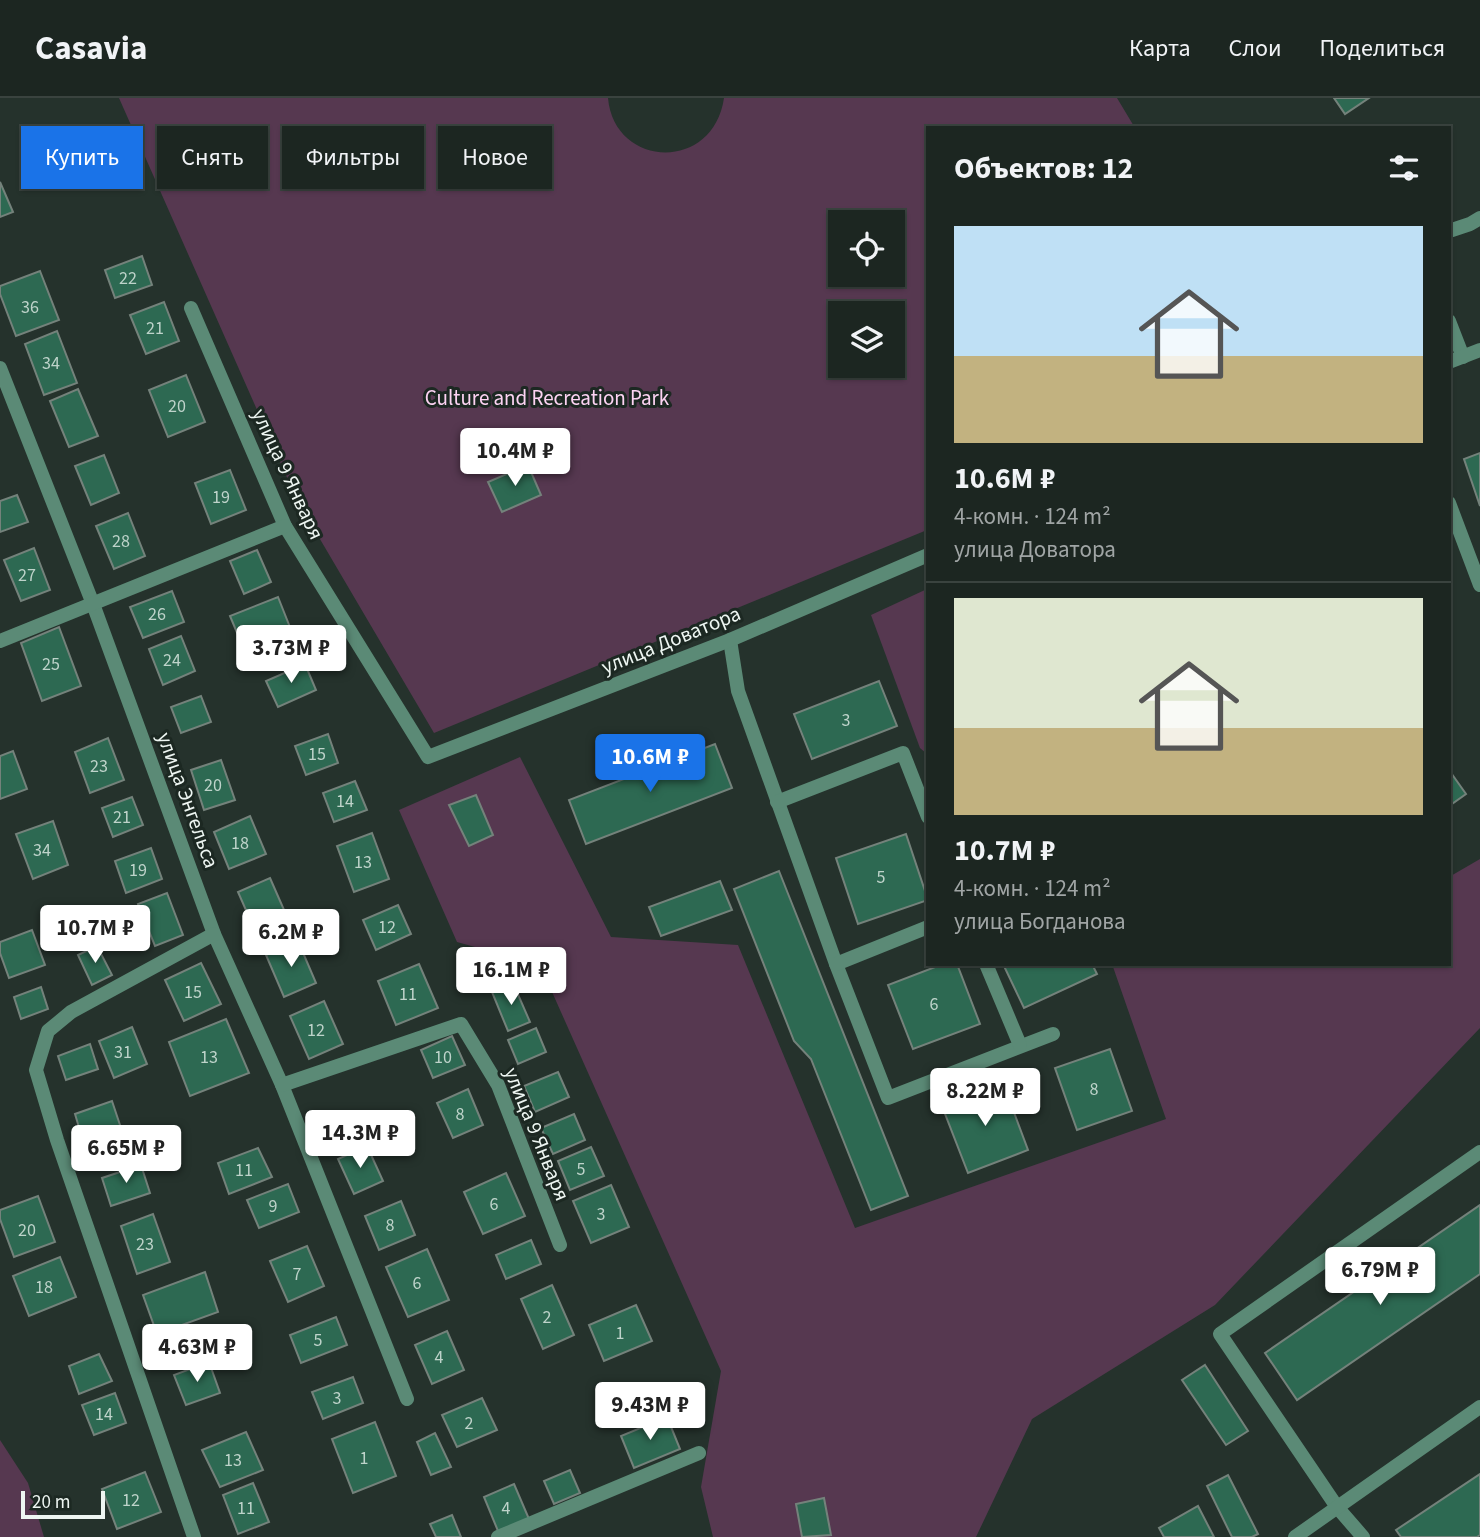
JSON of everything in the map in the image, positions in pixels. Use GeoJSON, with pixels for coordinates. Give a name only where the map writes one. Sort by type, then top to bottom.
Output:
{"type":"FeatureCollection","features":[{"type":"Feature","properties":{"kind":"street"},"geometry":{"type":"LineString","coordinates":[[1451,230],[1470,225],[1480,218]]}},
{"type":"Feature","properties":{"kind":"street","name":"улица 9 Января"},"geometry":{"type":"LineString","coordinates":[[191,308],[285,526],[428,758]]}},
{"type":"Feature","properties":{"kind":"street"},"geometry":{"type":"LineString","coordinates":[[1451,332],[1456,359],[1480,350]]}},
{"type":"Feature","properties":{"kind":"street","name":"улица Энгельса"},"geometry":{"type":"LineString","coordinates":[[0,368],[93,604],[214,934],[282,1085],[407,1399]]}},
{"type":"Feature","properties":{"kind":"street"},"geometry":{"type":"LineString","coordinates":[[1451,508],[1480,585]]}},
{"type":"Feature","properties":{"kind":"street"},"geometry":{"type":"LineString","coordinates":[[0,640],[285,526]]}},
{"type":"Feature","properties":{"kind":"street","name":"улица Доватора"},"geometry":{"type":"LineString","coordinates":[[428,758],[730,640],[926,556]]}},
{"type":"Feature","properties":{"kind":"street"},"geometry":{"type":"LineString","coordinates":[[730,640],[738,691],[836,964],[888,1098],[1053,1034]]}},
{"type":"Feature","properties":{"kind":"street"},"geometry":{"type":"LineString","coordinates":[[777,802],[903,753],[926,812]]}},
{"type":"Feature","properties":{"kind":"street"},"geometry":{"type":"LineString","coordinates":[[836,964],[926,928]]}},
{"type":"Feature","properties":{"kind":"street"},"geometry":{"type":"LineString","coordinates":[[194,1537],[57,1140],[36,1070],[48,1031],[72,1012],[214,934]]}},
{"type":"Feature","properties":{"kind":"street"},"geometry":{"type":"LineString","coordinates":[[987,966],[1020,1045]]}},
{"type":"Feature","properties":{"kind":"street","name":"улица 9 Января"},"geometry":{"type":"LineString","coordinates":[[282,1085],[461,1024],[498,1085],[560,1245]]}},
{"type":"Feature","properties":{"kind":"street"},"geometry":{"type":"LineString","coordinates":[[1363,1537],[1337,1507],[1220,1334],[1480,1152]]}},
{"type":"Feature","properties":{"kind":"street"},"geometry":{"type":"LineString","coordinates":[[1295,1537],[1480,1407]]}},
{"type":"Feature","properties":{"kind":"street"},"geometry":{"type":"LineString","coordinates":[[498,1537],[699,1452]]}},
{"type":"Feature","properties":{"kind":"green space","name":"Culture and Recreation Park"},"geometry":{"type":"Polygon","coordinates":[[[119,98],[608,98],[614,121],[627,138],[644,149],[664,152],[684,149],[702,139],[716,122],[724,98],[1117,98],[1134,126],[926,126],[926,530],[434,733],[297,500],[159,189],[268,189],[268,126],[157,126],[157,184],[143,152],[143,126],[131,126],[119,98]]]}},
{"type":"Feature","properties":{"kind":"green space"},"geometry":{"type":"Polygon","coordinates":[[[926,589],[926,753],[920,748],[871,615],[926,589]]]}},
{"type":"Feature","properties":{"kind":"green space"},"geometry":{"type":"Polygon","coordinates":[[[520,757],[611,937],[738,945],[855,1228],[1166,1119],[1113,966],[1451,966],[1451,876],[1480,859],[1480,1028],[1215,1305],[1032,1419],[976,1537],[713,1537],[701,1487],[721,1371],[540,965],[457,942],[399,810],[520,757]]]}},
{"type":"Feature","properties":{"kind":"green space"},"geometry":{"type":"Polygon","coordinates":[[[0,1440],[28,1483],[44,1537],[0,1537],[0,1440]]]}},
{"type":"Feature","properties":{"kind":"building"},"geometry":{"type":"Polygon","coordinates":[[[1334,98],[1369,98],[1345,114],[1334,98]]]}},
{"type":"Feature","properties":{"kind":"building"},"geometry":{"type":"Polygon","coordinates":[[[0,182],[13,212],[0,217],[0,182]]]}},
{"type":"Feature","properties":{"kind":"building"},"geometry":{"type":"Polygon","coordinates":[[[142,256],[152,285],[115,298],[105,270],[142,256]]]}},
{"type":"Feature","properties":{"kind":"building"},"geometry":{"type":"Polygon","coordinates":[[[40,271],[59,320],[16,336],[0,294],[0,286],[40,271]]]}},
{"type":"Feature","properties":{"kind":"building"},"geometry":{"type":"Polygon","coordinates":[[[164,302],[179,341],[146,354],[130,315],[164,302]]]}},
{"type":"Feature","properties":{"kind":"building"},"geometry":{"type":"Polygon","coordinates":[[[57,331],[77,383],[44,395],[25,344],[57,331]]]}},
{"type":"Feature","properties":{"kind":"building"},"geometry":{"type":"Polygon","coordinates":[[[186,375],[205,422],[168,437],[149,390],[186,375]]]}},
{"type":"Feature","properties":{"kind":"building"},"geometry":{"type":"Polygon","coordinates":[[[78,389],[98,436],[69,447],[50,401],[78,389]]]}},
{"type":"Feature","properties":{"kind":"building"},"geometry":{"type":"Polygon","coordinates":[[[1480,453],[1480,506],[1464,459],[1480,453]]]}},
{"type":"Feature","properties":{"kind":"building"},"geometry":{"type":"Polygon","coordinates":[[[104,455],[119,493],[91,505],[75,466],[104,455]]]}},
{"type":"Feature","properties":{"kind":"building"},"geometry":{"type":"Polygon","coordinates":[[[528,465],[541,495],[502,512],[488,482],[528,465]]]}},
{"type":"Feature","properties":{"kind":"building"},"geometry":{"type":"Polygon","coordinates":[[[230,470],[246,510],[211,524],[195,483],[230,470]]]}},
{"type":"Feature","properties":{"kind":"building"},"geometry":{"type":"Polygon","coordinates":[[[17,495],[28,522],[0,532],[0,501],[17,495]]]}},
{"type":"Feature","properties":{"kind":"building"},"geometry":{"type":"Polygon","coordinates":[[[128,513],[145,556],[114,569],[96,526],[128,513]]]}},
{"type":"Feature","properties":{"kind":"building"},"geometry":{"type":"Polygon","coordinates":[[[34,548],[50,590],[21,601],[4,560],[34,548]]]}},
{"type":"Feature","properties":{"kind":"building"},"geometry":{"type":"Polygon","coordinates":[[[257,550],[271,582],[244,594],[230,561],[257,550]]]}},
{"type":"Feature","properties":{"kind":"building"},"geometry":{"type":"Polygon","coordinates":[[[172,591],[184,622],[143,638],[130,607],[172,591]]]}},
{"type":"Feature","properties":{"kind":"building"},"geometry":{"type":"Polygon","coordinates":[[[278,597],[295,640],[248,659],[230,616],[278,597]]]}},
{"type":"Feature","properties":{"kind":"building"},"geometry":{"type":"Polygon","coordinates":[[[59,627],[81,686],[42,701],[21,643],[59,627]]]}},
{"type":"Feature","properties":{"kind":"building"},"geometry":{"type":"Polygon","coordinates":[[[181,636],[195,671],[163,685],[149,649],[181,636]]]}},
{"type":"Feature","properties":{"kind":"building"},"geometry":{"type":"Polygon","coordinates":[[[305,664],[316,690],[278,707],[266,681],[305,664]]]}},
{"type":"Feature","properties":{"kind":"building"},"geometry":{"type":"Polygon","coordinates":[[[879,681],[897,726],[812,759],[794,714],[879,681]]]}},
{"type":"Feature","properties":{"kind":"building"},"geometry":{"type":"Polygon","coordinates":[[[201,696],[211,722],[181,733],[171,707],[201,696]]]}},
{"type":"Feature","properties":{"kind":"building"},"geometry":{"type":"Polygon","coordinates":[[[328,734],[338,763],[306,775],[295,746],[328,734]]]}},
{"type":"Feature","properties":{"kind":"building"},"geometry":{"type":"Polygon","coordinates":[[[108,738],[124,780],[90,793],[75,752],[108,738]]]}},
{"type":"Feature","properties":{"kind":"building"},"geometry":{"type":"Polygon","coordinates":[[[715,744],[732,788],[586,844],[569,800],[715,744]]]}},
{"type":"Feature","properties":{"kind":"building"},"geometry":{"type":"Polygon","coordinates":[[[13,751],[27,789],[0,799],[0,756],[13,751]]]}},
{"type":"Feature","properties":{"kind":"building"},"geometry":{"type":"Polygon","coordinates":[[[221,760],[235,800],[204,810],[191,770],[221,760]]]}},
{"type":"Feature","properties":{"kind":"building"},"geometry":{"type":"Polygon","coordinates":[[[1451,773],[1466,794],[1451,805],[1451,773]]]}},
{"type":"Feature","properties":{"kind":"building"},"geometry":{"type":"Polygon","coordinates":[[[355,781],[367,810],[334,822],[323,793],[355,781]]]}},
{"type":"Feature","properties":{"kind":"building"},"geometry":{"type":"Polygon","coordinates":[[[476,795],[493,835],[469,846],[449,805],[476,795]]]}},
{"type":"Feature","properties":{"kind":"building"},"geometry":{"type":"Polygon","coordinates":[[[132,797],[143,825],[113,837],[102,808],[132,797]]]}},
{"type":"Feature","properties":{"kind":"building"},"geometry":{"type":"Polygon","coordinates":[[[250,816],[266,854],[229,869],[214,832],[250,816]]]}},
{"type":"Feature","properties":{"kind":"building"},"geometry":{"type":"Polygon","coordinates":[[[53,821],[68,865],[33,879],[16,834],[53,821]]]}},
{"type":"Feature","properties":{"kind":"building"},"geometry":{"type":"Polygon","coordinates":[[[372,833],[389,879],[354,892],[337,846],[372,833]]]}},
{"type":"Feature","properties":{"kind":"building"},"geometry":{"type":"Polygon","coordinates":[[[906,834],[926,901],[858,924],[836,858],[906,834]]]}},
{"type":"Feature","properties":{"kind":"building"},"geometry":{"type":"Polygon","coordinates":[[[151,848],[162,879],[126,893],[115,861],[151,848]]]}},
{"type":"Feature","properties":{"kind":"building"},"geometry":{"type":"Polygon","coordinates":[[[779,871],[908,1196],[871,1210],[811,1059],[794,1041],[734,889],[779,871]]]}},
{"type":"Feature","properties":{"kind":"building"},"geometry":{"type":"Polygon","coordinates":[[[270,878],[288,919],[256,933],[238,892],[270,878]]]}},
{"type":"Feature","properties":{"kind":"building"},"geometry":{"type":"Polygon","coordinates":[[[720,881],[732,910],[661,936],[649,907],[720,881]]]}},
{"type":"Feature","properties":{"kind":"building"},"geometry":{"type":"Polygon","coordinates":[[[167,893],[183,935],[155,946],[138,904],[167,893]]]}},
{"type":"Feature","properties":{"kind":"building"},"geometry":{"type":"Polygon","coordinates":[[[398,905],[411,934],[376,950],[363,920],[398,905]]]}},
{"type":"Feature","properties":{"kind":"building"},"geometry":{"type":"Polygon","coordinates":[[[32,930],[45,965],[9,978],[0,953],[0,942],[32,930]]]}},
{"type":"Feature","properties":{"kind":"building"},"geometry":{"type":"Polygon","coordinates":[[[298,941],[316,983],[284,997],[266,955],[298,941]]]}},
{"type":"Feature","properties":{"kind":"building"},"geometry":{"type":"Polygon","coordinates":[[[97,946],[112,975],[92,985],[78,955],[97,946]]]}},
{"type":"Feature","properties":{"kind":"building"},"geometry":{"type":"Polygon","coordinates":[[[201,963],[221,1004],[184,1021],[165,980],[201,963]]]}},
{"type":"Feature","properties":{"kind":"building"},"geometry":{"type":"Polygon","coordinates":[[[419,964],[438,1008],[396,1025],[378,981],[419,964]]]}},
{"type":"Feature","properties":{"kind":"building"},"geometry":{"type":"Polygon","coordinates":[[[938,966],[958,966],[980,1024],[913,1049],[888,985],[938,966]]]}},
{"type":"Feature","properties":{"kind":"building"},"geometry":{"type":"Polygon","coordinates":[[[1004,966],[1093,966],[1097,974],[1024,1008],[1004,966]]]}},
{"type":"Feature","properties":{"kind":"building"},"geometry":{"type":"Polygon","coordinates":[[[513,983],[530,1022],[508,1031],[492,992],[513,983]]]}},
{"type":"Feature","properties":{"kind":"building"},"geometry":{"type":"Polygon","coordinates":[[[41,987],[48,1009],[21,1019],[14,997],[41,987]]]}},
{"type":"Feature","properties":{"kind":"building"},"geometry":{"type":"Polygon","coordinates":[[[324,1001],[343,1044],[309,1059],[290,1016],[324,1001]]]}},
{"type":"Feature","properties":{"kind":"building"},"geometry":{"type":"Polygon","coordinates":[[[226,1019],[249,1073],[190,1096],[169,1042],[226,1019]]]}},
{"type":"Feature","properties":{"kind":"building"},"geometry":{"type":"Polygon","coordinates":[[[132,1027],[147,1064],[114,1078],[99,1041],[132,1027]]]}},
{"type":"Feature","properties":{"kind":"building"},"geometry":{"type":"Polygon","coordinates":[[[536,1028],[546,1052],[518,1064],[508,1040],[536,1028]]]}},
{"type":"Feature","properties":{"kind":"building"},"geometry":{"type":"Polygon","coordinates":[[[452,1036],[465,1065],[433,1078],[421,1050],[452,1036]]]}},
{"type":"Feature","properties":{"kind":"building"},"geometry":{"type":"Polygon","coordinates":[[[90,1044],[98,1069],[66,1080],[58,1056],[90,1044]]]}},
{"type":"Feature","properties":{"kind":"building"},"geometry":{"type":"Polygon","coordinates":[[[1110,1049],[1132,1111],[1077,1130],[1055,1068],[1110,1049]]]}},
{"type":"Feature","properties":{"kind":"building"},"geometry":{"type":"Polygon","coordinates":[[[558,1072],[569,1097],[535,1112],[524,1086],[558,1072]]]}},
{"type":"Feature","properties":{"kind":"building"},"geometry":{"type":"Polygon","coordinates":[[[1003,1083],[1028,1150],[968,1173],[942,1106],[1003,1083]]]}},
{"type":"Feature","properties":{"kind":"building"},"geometry":{"type":"Polygon","coordinates":[[[468,1089],[483,1125],[453,1138],[437,1103],[468,1089]]]}},
{"type":"Feature","properties":{"kind":"building"},"geometry":{"type":"Polygon","coordinates":[[[112,1101],[121,1128],[83,1141],[75,1114],[112,1101]]]}},
{"type":"Feature","properties":{"kind":"building"},"geometry":{"type":"Polygon","coordinates":[[[574,1114],[585,1140],[553,1154],[541,1128],[574,1114]]]}},
{"type":"Feature","properties":{"kind":"building"},"geometry":{"type":"Polygon","coordinates":[[[367,1146],[383,1181],[354,1194],[338,1159],[367,1146]]]}},
{"type":"Feature","properties":{"kind":"building"},"geometry":{"type":"Polygon","coordinates":[[[591,1147],[604,1176],[570,1190],[558,1161],[591,1147]]]}},
{"type":"Feature","properties":{"kind":"building"},"geometry":{"type":"Polygon","coordinates":[[[258,1148],[272,1177],[229,1194],[218,1163],[258,1148]]]}},
{"type":"Feature","properties":{"kind":"building"},"geometry":{"type":"Polygon","coordinates":[[[141,1165],[150,1193],[111,1206],[102,1178],[141,1165]]]}},
{"type":"Feature","properties":{"kind":"building"},"geometry":{"type":"Polygon","coordinates":[[[506,1173],[525,1216],[483,1234],[464,1192],[506,1173]]]}},
{"type":"Feature","properties":{"kind":"building"},"geometry":{"type":"Polygon","coordinates":[[[288,1184],[299,1212],[259,1228],[247,1200],[288,1184]]]}},
{"type":"Feature","properties":{"kind":"building"},"geometry":{"type":"Polygon","coordinates":[[[611,1185],[629,1227],[591,1243],[573,1201],[611,1185]]]}},
{"type":"Feature","properties":{"kind":"building"},"geometry":{"type":"Polygon","coordinates":[[[38,1196],[55,1242],[14,1257],[0,1219],[0,1210],[38,1196]]]}},
{"type":"Feature","properties":{"kind":"building"},"geometry":{"type":"Polygon","coordinates":[[[401,1201],[415,1235],[379,1250],[365,1216],[401,1201]]]}},
{"type":"Feature","properties":{"kind":"building"},"geometry":{"type":"Polygon","coordinates":[[[1480,1205],[1480,1274],[1297,1400],[1265,1353],[1480,1205]]]}},
{"type":"Feature","properties":{"kind":"building"},"geometry":{"type":"Polygon","coordinates":[[[153,1214],[170,1262],[137,1274],[121,1226],[153,1214]]]}},
{"type":"Feature","properties":{"kind":"building"},"geometry":{"type":"Polygon","coordinates":[[[531,1240],[541,1264],[506,1279],[496,1255],[531,1240]]]}},
{"type":"Feature","properties":{"kind":"building"},"geometry":{"type":"Polygon","coordinates":[[[307,1246],[324,1286],[288,1302],[270,1261],[307,1246]]]}},
{"type":"Feature","properties":{"kind":"building"},"geometry":{"type":"Polygon","coordinates":[[[427,1249],[449,1300],[408,1317],[386,1267],[427,1249]]]}},
{"type":"Feature","properties":{"kind":"building"},"geometry":{"type":"Polygon","coordinates":[[[60,1257],[76,1297],[29,1316],[13,1276],[60,1257]]]}},
{"type":"Feature","properties":{"kind":"building"},"geometry":{"type":"Polygon","coordinates":[[[205,1272],[218,1312],[157,1334],[143,1295],[205,1272]]]}},
{"type":"Feature","properties":{"kind":"building"},"geometry":{"type":"Polygon","coordinates":[[[552,1285],[574,1335],[543,1349],[521,1299],[552,1285]]]}},
{"type":"Feature","properties":{"kind":"building"},"geometry":{"type":"Polygon","coordinates":[[[636,1305],[652,1341],[604,1361],[589,1325],[636,1305]]]}},
{"type":"Feature","properties":{"kind":"building"},"geometry":{"type":"Polygon","coordinates":[[[336,1317],[347,1345],[301,1363],[290,1335],[336,1317]]]}},
{"type":"Feature","properties":{"kind":"building"},"geometry":{"type":"Polygon","coordinates":[[[447,1331],[464,1370],[432,1384],[415,1345],[447,1331]]]}},
{"type":"Feature","properties":{"kind":"building"},"geometry":{"type":"Polygon","coordinates":[[[99,1354],[112,1381],[79,1394],[69,1366],[99,1354]]]}},
{"type":"Feature","properties":{"kind":"building"},"geometry":{"type":"Polygon","coordinates":[[[209,1362],[220,1393],[186,1405],[174,1375],[209,1362]]]}},
{"type":"Feature","properties":{"kind":"building"},"geometry":{"type":"Polygon","coordinates":[[[1205,1365],[1248,1431],[1226,1445],[1182,1380],[1205,1365]]]}},
{"type":"Feature","properties":{"kind":"building"},"geometry":{"type":"Polygon","coordinates":[[[353,1377],[363,1403],[323,1419],[312,1392],[353,1377]]]}},
{"type":"Feature","properties":{"kind":"building"},"geometry":{"type":"Polygon","coordinates":[[[115,1393],[126,1423],[94,1435],[82,1405],[115,1393]]]}},
{"type":"Feature","properties":{"kind":"building"},"geometry":{"type":"Polygon","coordinates":[[[482,1398],[497,1430],[457,1447],[442,1415],[482,1398]]]}},
{"type":"Feature","properties":{"kind":"building"},"geometry":{"type":"Polygon","coordinates":[[[667,1417],[680,1449],[634,1468],[621,1436],[667,1417]]]}},
{"type":"Feature","properties":{"kind":"building"},"geometry":{"type":"Polygon","coordinates":[[[375,1422],[396,1476],[353,1493],[332,1439],[375,1422]]]}},
{"type":"Feature","properties":{"kind":"building"},"geometry":{"type":"Polygon","coordinates":[[[246,1432],[263,1470],[220,1487],[202,1450],[246,1432]]]}},
{"type":"Feature","properties":{"kind":"building"},"geometry":{"type":"Polygon","coordinates":[[[435,1433],[451,1467],[431,1475],[417,1442],[435,1433]]]}},
{"type":"Feature","properties":{"kind":"building"},"geometry":{"type":"Polygon","coordinates":[[[570,1470],[580,1493],[554,1504],[544,1481],[570,1470]]]}},
{"type":"Feature","properties":{"kind":"building"},"geometry":{"type":"Polygon","coordinates":[[[145,1472],[161,1512],[117,1529],[102,1489],[145,1472]]]}},
{"type":"Feature","properties":{"kind":"building"},"geometry":{"type":"Polygon","coordinates":[[[1480,1474],[1480,1535],[1401,1537],[1396,1530],[1480,1474]]]}},
{"type":"Feature","properties":{"kind":"building"},"geometry":{"type":"Polygon","coordinates":[[[1228,1475],[1258,1534],[1252,1537],[1232,1537],[1207,1486],[1228,1475]]]}},
{"type":"Feature","properties":{"kind":"building"},"geometry":{"type":"Polygon","coordinates":[[[253,1483],[269,1522],[238,1534],[223,1495],[253,1483]]]}},
{"type":"Feature","properties":{"kind":"building"},"geometry":{"type":"Polygon","coordinates":[[[514,1484],[529,1519],[498,1531],[484,1497],[514,1484]]]}},
{"type":"Feature","properties":{"kind":"building"},"geometry":{"type":"Polygon","coordinates":[[[824,1498],[831,1535],[802,1537],[796,1504],[824,1498]]]}},
{"type":"Feature","properties":{"kind":"building"},"geometry":{"type":"Polygon","coordinates":[[[1198,1506],[1214,1537],[1164,1537],[1159,1528],[1198,1506]]]}},
{"type":"Feature","properties":{"kind":"building"},"geometry":{"type":"Polygon","coordinates":[[[452,1515],[461,1537],[436,1537],[430,1524],[452,1515]]]}}]}
